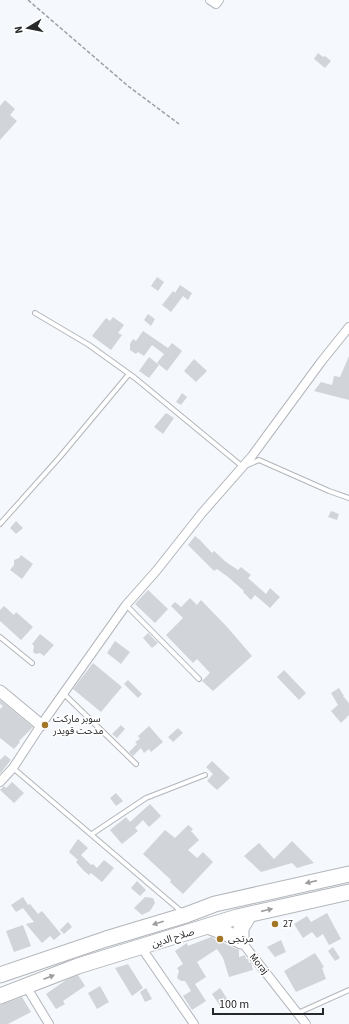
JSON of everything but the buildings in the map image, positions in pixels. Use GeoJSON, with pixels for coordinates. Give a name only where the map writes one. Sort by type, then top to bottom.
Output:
{"type":"FeatureCollection","features":[{"type":"Feature","properties":{"kind":"highway","name":"صلاح الدين"},"geometry":{"type":"LineString","coordinates":[[0,975],[106,939],[186,915],[215,904],[349,874]]}},
{"type":"Feature","properties":{"kind":"highway","name":"صلاح الدين"},"geometry":{"type":"LineString","coordinates":[[0,996],[78,966],[208,926],[349,892]]}},
{"type":"Feature","properties":{"kind":"highway"},"geometry":{"type":"LineString","coordinates":[[208,926],[241,941],[242,928],[249,915]]}},
{"type":"Feature","properties":{"kind":"street"},"geometry":{"type":"LineString","coordinates":[[210,0],[216,4],[219,0]]}},
{"type":"Feature","properties":{"kind":"street"},"geometry":{"type":"LineString","coordinates":[[0,782],[13,768],[41,724],[64,694],[126,605],[157,570],[202,513],[243,467],[321,362],[349,328]]}},
{"type":"Feature","properties":{"kind":"street"},"geometry":{"type":"LineString","coordinates":[[0,691],[41,724]]}},
{"type":"Feature","properties":{"kind":"street","name":"Moraj"},"geometry":{"type":"LineString","coordinates":[[241,941],[306,1024]]}},
{"type":"Feature","properties":{"kind":"street"},"geometry":{"type":"LineString","coordinates":[[141,947],[194,1024]]}},
{"type":"Feature","properties":{"kind":"street"},"geometry":{"type":"LineString","coordinates":[[26,986],[49,1024]]}},
{"type":"Feature","properties":{"kind":"lane"},"geometry":{"type":"LineString","coordinates":[[35,313],[89,345],[129,374],[243,467],[259,460],[329,491],[349,498]]}},
{"type":"Feature","properties":{"kind":"lane"},"geometry":{"type":"LineString","coordinates":[[0,524],[59,458],[129,374]]}},
{"type":"Feature","properties":{"kind":"lane"},"geometry":{"type":"LineString","coordinates":[[126,605],[199,679]]}},
{"type":"Feature","properties":{"kind":"lane"},"geometry":{"type":"LineString","coordinates":[[0,637],[32,663]]}},
{"type":"Feature","properties":{"kind":"lane"},"geometry":{"type":"LineString","coordinates":[[64,694],[136,764]]}},
{"type":"Feature","properties":{"kind":"lane"},"geometry":{"type":"LineString","coordinates":[[13,768],[186,915]]}},
{"type":"Feature","properties":{"kind":"lane"},"geometry":{"type":"LineString","coordinates":[[92,834],[146,798],[205,775]]}},
{"type":"Feature","properties":{"kind":"lane"},"geometry":{"type":"LineString","coordinates":[[298,1013],[349,990]]}},
{"type":"Feature","properties":{"kind":"path"},"geometry":{"type":"LineString","coordinates":[[28,0],[128,86],[180,124]]}},
{"type":"Feature","properties":{"kind":"place","name":"سوبر ماركت مدحت قويدر"},"geometry":{"type":"Point","coordinates":[45,725]}},
{"type":"Feature","properties":{"kind":"place","name":"27"},"geometry":{"type":"Point","coordinates":[275,924]}},
{"type":"Feature","properties":{"kind":"place","name":"مرتجى"},"geometry":{"type":"Point","coordinates":[220,939]}}]}
